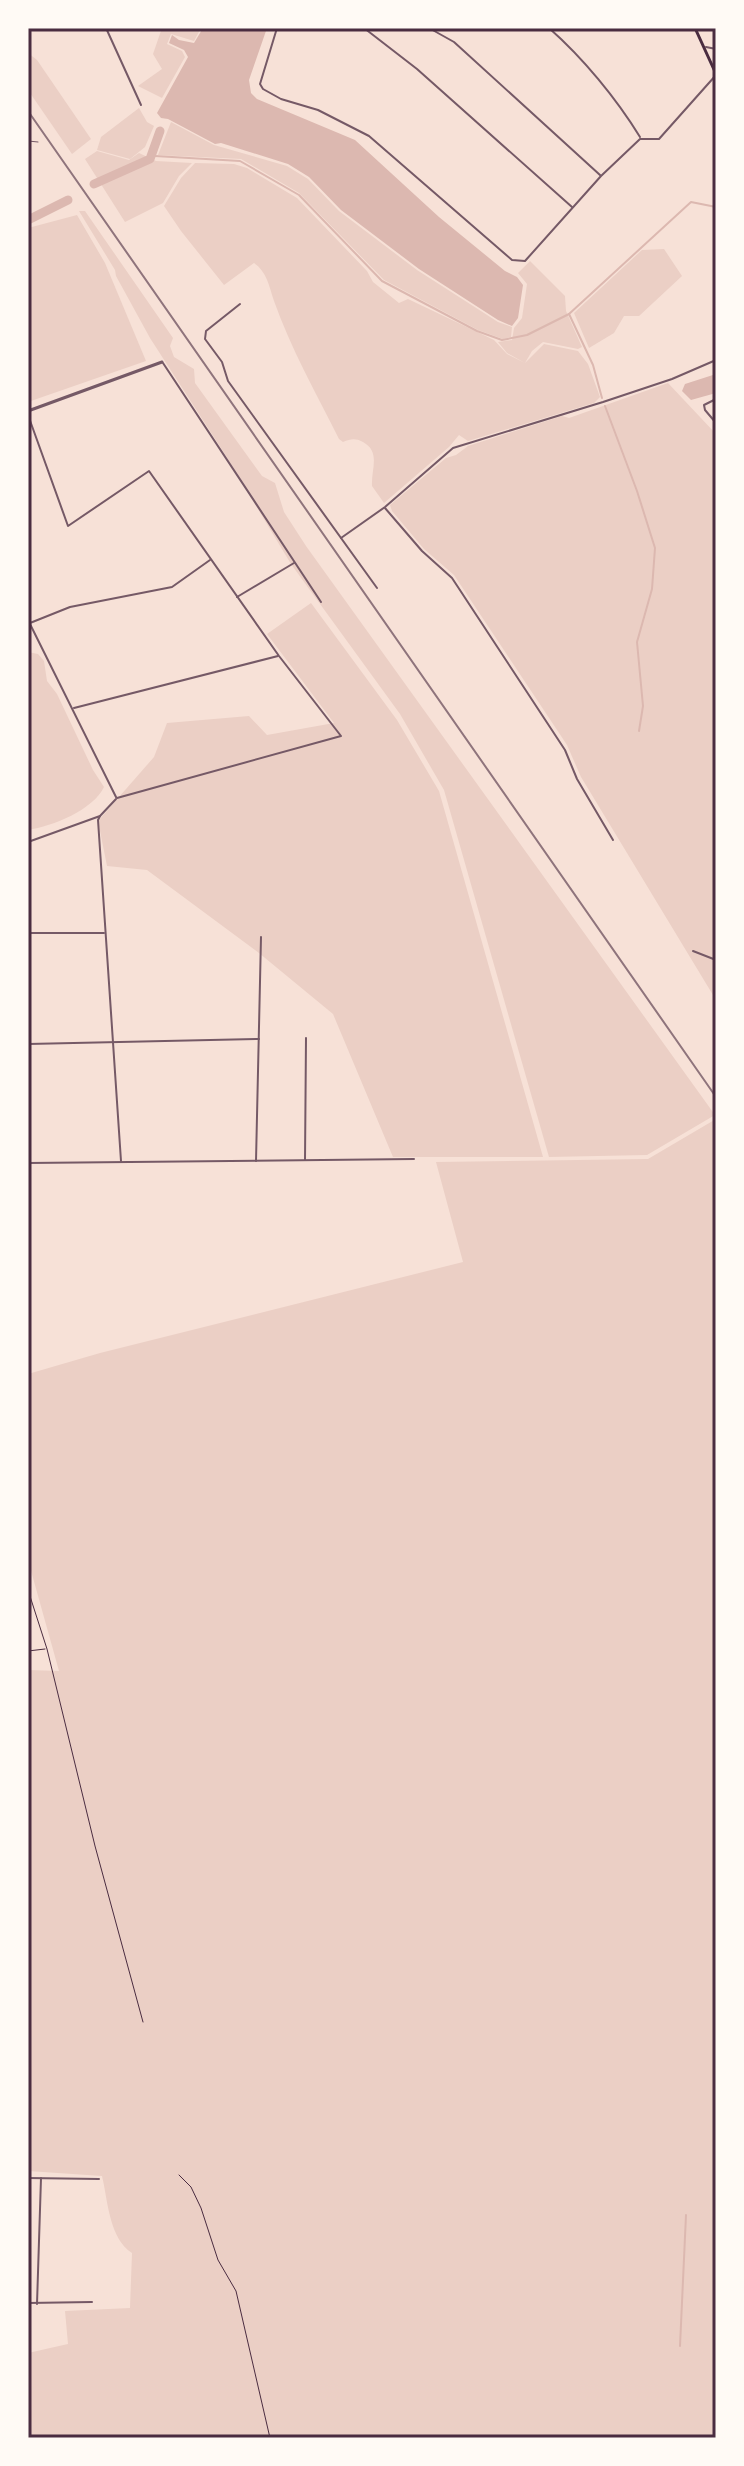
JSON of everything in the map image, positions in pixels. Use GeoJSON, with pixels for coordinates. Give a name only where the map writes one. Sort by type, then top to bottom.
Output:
{"type":"FeatureCollection","features":[{"type":"Feature","properties":{"kind":"main road"},"geometry":{"type":"LineString","coordinates":[[695,28],[716,75]]}},
{"type":"Feature","properties":{"kind":"street"},"geometry":{"type":"LineString","coordinates":[[106,28],[141,105]]}},
{"type":"Feature","properties":{"kind":"street"},"geometry":{"type":"LineString","coordinates":[[277,28],[260,84],[263,89],[281,99],[318,110],[369,136],[512,260],[525,261],[601,176],[640,139],[659,139],[716,75]]}},
{"type":"Feature","properties":{"kind":"street"},"geometry":{"type":"LineString","coordinates":[[364,28],[417,69],[572,207]]}},
{"type":"Feature","properties":{"kind":"street"},"geometry":{"type":"LineString","coordinates":[[429,28],[454,42],[601,176]]}},
{"type":"Feature","properties":{"kind":"street"},"geometry":{"type":"LineString","coordinates":[[549,28],[568,45],[630,120],[640,139]]}},
{"type":"Feature","properties":{"kind":"street"},"geometry":{"type":"LineString","coordinates":[[704,47],[716,49]]}},
{"type":"Feature","properties":{"kind":"street"},"geometry":{"type":"LineString","coordinates":[[240,304],[206,331],[205,339],[222,362],[228,381],[377,588]]}},
{"type":"Feature","properties":{"kind":"street"},"geometry":{"type":"LineString","coordinates":[[341,538],[385,507],[453,448],[617,398],[716,360]]}},
{"type":"Feature","properties":{"kind":"street"},"geometry":{"type":"LineString","coordinates":[[121,1161],[100,816],[117,798],[341,736],[279,656],[149,471],[68,526],[28,413],[162,362],[321,602]]}},
{"type":"Feature","properties":{"kind":"street"},"geometry":{"type":"LineString","coordinates":[[716,399],[704,405],[716,423]]}},
{"type":"Feature","properties":{"kind":"street"},"geometry":{"type":"LineString","coordinates":[[385,507],[422,551],[452,578],[565,750],[577,779],[613,840]]}},
{"type":"Feature","properties":{"kind":"street"},"geometry":{"type":"LineString","coordinates":[[117,798],[29,621],[70,607],[172,587],[210,560]]}},
{"type":"Feature","properties":{"kind":"street"},"geometry":{"type":"LineString","coordinates":[[237,597],[295,562]]}},
{"type":"Feature","properties":{"kind":"street"},"geometry":{"type":"LineString","coordinates":[[74,708],[279,656]]}},
{"type":"Feature","properties":{"kind":"street"},"geometry":{"type":"LineString","coordinates":[[100,816],[29,842],[28,932],[105,933]]}},
{"type":"Feature","properties":{"kind":"street"},"geometry":{"type":"LineString","coordinates":[[256,1162],[261,937]]}},
{"type":"Feature","properties":{"kind":"street"},"geometry":{"type":"LineString","coordinates":[[693,951],[713,956],[716,960]]}},
{"type":"Feature","properties":{"kind":"street"},"geometry":{"type":"LineString","coordinates":[[305,1161],[306,1038]]}},
{"type":"Feature","properties":{"kind":"street"},"geometry":{"type":"LineString","coordinates":[[28,1044],[259,1039]]}},
{"type":"Feature","properties":{"kind":"street"},"geometry":{"type":"LineString","coordinates":[[28,1163],[414,1159]]}},
{"type":"Feature","properties":{"kind":"street"},"geometry":{"type":"LineString","coordinates":[[28,2178],[99,2179]]}},
{"type":"Feature","properties":{"kind":"street"},"geometry":{"type":"LineString","coordinates":[[37,2304],[41,2178]]}},
{"type":"Feature","properties":{"kind":"street"},"geometry":{"type":"LineString","coordinates":[[28,2303],[92,2302]]}},
{"type":"Feature","properties":{"kind":"lane"},"geometry":{"type":"LineString","coordinates":[[28,141],[38,142]]}},
{"type":"Feature","properties":{"kind":"path"},"geometry":{"type":"LineString","coordinates":[[28,1590],[47,1649],[95,1846],[143,2022]]}},
{"type":"Feature","properties":{"kind":"path"},"geometry":{"type":"LineString","coordinates":[[28,1651],[47,1649]]}},
{"type":"Feature","properties":{"kind":"path"},"geometry":{"type":"LineString","coordinates":[[179,2175],[191,2187],[218,2260],[236,2291],[270,2438]]}},
{"type":"Feature","properties":{"kind":"shaded area"},"geometry":{"type":"Polygon","coordinates":[[[162,28],[201,28],[194,41],[171,34],[167,44],[182,51],[185,57],[162,98],[138,86],[162,69],[153,54],[162,28]]]}},
{"type":"Feature","properties":{"kind":"shaded area"},"geometry":{"type":"Polygon","coordinates":[[[203,28],[267,28],[249,80],[251,93],[257,99],[355,140],[439,217],[505,271],[517,277],[523,285],[518,318],[512,326],[419,269],[341,210],[309,177],[288,164],[221,143],[215,144],[161,118],[157,113],[188,57],[184,50],[169,43],[172,35],[194,43],[203,28]]]}},
{"type":"Feature","properties":{"kind":"shaded area"},"geometry":{"type":"Polygon","coordinates":[[[28,53],[37,60],[91,139],[72,154],[28,90],[28,53]]]}},
{"type":"Feature","properties":{"kind":"shaded area"},"geometry":{"type":"Polygon","coordinates":[[[139,108],[147,122],[154,126],[145,147],[130,159],[97,150],[101,137],[139,108]]]}},
{"type":"Feature","properties":{"kind":"shaded area"},"geometry":{"type":"Polygon","coordinates":[[[171,122],[214,145],[287,166],[308,179],[339,211],[417,270],[498,322],[512,327],[511,337],[503,339],[478,330],[384,280],[299,193],[241,159],[158,155],[171,122]]]}},
{"type":"Feature","properties":{"kind":"shaded area"},"geometry":{"type":"Polygon","coordinates":[[[97,151],[129,160],[139,153],[156,161],[192,163],[179,176],[163,203],[125,222],[85,159],[97,151]]]}},
{"type":"Feature","properties":{"kind":"shaded area"},"geometry":{"type":"Polygon","coordinates":[[[195,163],[234,164],[247,168],[297,198],[367,271],[373,282],[399,303],[408,299],[494,340],[507,354],[525,363],[544,344],[578,351],[588,364],[600,397],[594,403],[468,441],[459,435],[384,503],[372,486],[372,451],[360,441],[353,439],[343,442],[339,439],[296,354],[262,271],[254,263],[224,285],[164,206],[181,178],[195,163]]]}},
{"type":"Feature","properties":{"kind":"shaded area"},"geometry":{"type":"Polygon","coordinates":[[[79,211],[85,211],[173,338],[170,346],[174,357],[194,369],[195,383],[262,476],[275,483],[284,512],[306,546],[715,1115],[647,1155],[549,1157],[444,790],[400,714],[291,564],[150,338],[115,270],[79,211]]]}},
{"type":"Feature","properties":{"kind":"shaded area"},"geometry":{"type":"Polygon","coordinates":[[[77,215],[105,263],[146,361],[28,402],[28,228],[77,215]]]}},
{"type":"Feature","properties":{"kind":"shaded area"},"geometry":{"type":"Polygon","coordinates":[[[664,249],[682,276],[639,316],[624,316],[614,333],[589,348],[574,313],[642,250],[664,249]]]}},
{"type":"Feature","properties":{"kind":"shaded area"},"geometry":{"type":"Polygon","coordinates":[[[530,261],[565,296],[566,311],[582,347],[578,349],[543,342],[532,351],[525,363],[507,353],[498,342],[512,340],[514,328],[522,318],[527,284],[518,273],[530,261]]]}},
{"type":"Feature","properties":{"kind":"shaded area"},"geometry":{"type":"Polygon","coordinates":[[[716,374],[716,393],[691,400],[682,391],[685,384],[716,374]]]}},
{"type":"Feature","properties":{"kind":"shaded area"},"geometry":{"type":"Polygon","coordinates":[[[668,383],[716,434],[716,1000],[581,777],[567,745],[454,575],[424,549],[390,505],[446,458],[468,446],[562,416],[569,418],[668,383]]]}},
{"type":"Feature","properties":{"kind":"shaded area"},"geometry":{"type":"Polygon","coordinates":[[[311,603],[397,720],[439,791],[543,1157],[393,1157],[333,1014],[259,953],[147,870],[107,866],[98,821],[154,757],[167,723],[249,716],[267,735],[334,723],[267,634],[311,603]]]}},
{"type":"Feature","properties":{"kind":"shaded area"},"geometry":{"type":"Polygon","coordinates":[[[28,652],[38,654],[44,661],[47,681],[57,694],[104,787],[82,810],[49,825],[28,830],[28,652]]]}},
{"type":"Feature","properties":{"kind":"shaded area"},"geometry":{"type":"Polygon","coordinates":[[[716,1119],[716,2438],[28,2438],[28,2353],[68,2344],[65,2311],[130,2308],[132,2253],[114,2229],[102,2176],[28,2171],[28,1670],[59,1671],[28,1560],[28,1374],[463,1262],[436,1162],[648,1159],[716,1119]]]}},
{"type":"Feature","properties":{"kind":"waterway"},"geometry":{"type":"LineString","coordinates":[[94,184],[150,159],[160,131]]}},
{"type":"Feature","properties":{"kind":"waterway"},"geometry":{"type":"LineString","coordinates":[[155,156],[240,161],[299,195],[382,281],[477,331],[502,340],[527,335],[569,314],[691,202],[716,207]]}},
{"type":"Feature","properties":{"kind":"waterway"},"geometry":{"type":"LineString","coordinates":[[28,220],[68,200]]}},
{"type":"Feature","properties":{"kind":"waterway"},"geometry":{"type":"LineString","coordinates":[[569,314],[593,365],[602,398]]}},
{"type":"Feature","properties":{"kind":"waterway"},"geometry":{"type":"LineString","coordinates":[[605,406],[655,548],[652,589],[637,642],[643,706],[639,731]]}},
{"type":"Feature","properties":{"kind":"waterway"},"geometry":{"type":"LineString","coordinates":[[680,2346],[686,2215]]}},
{"type":"Feature","properties":{"kind":"railway"},"geometry":{"type":"LineString","coordinates":[[28,111],[716,1097]]}}]}
